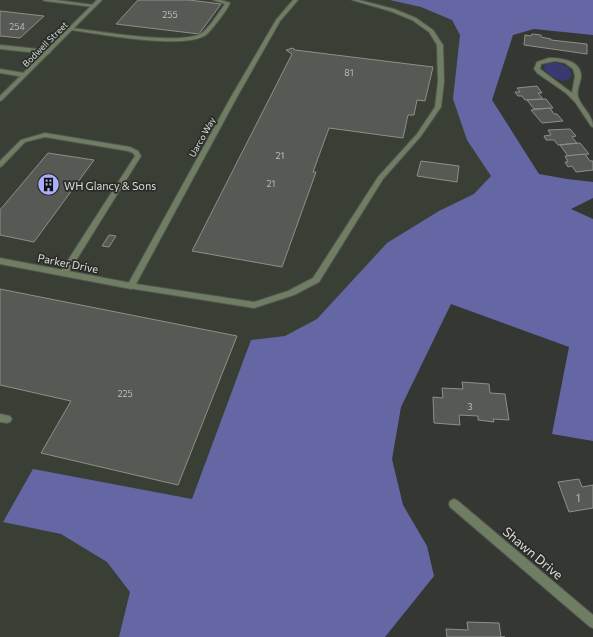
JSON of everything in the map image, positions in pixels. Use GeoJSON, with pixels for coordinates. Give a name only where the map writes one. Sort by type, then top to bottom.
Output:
{"type":"FeatureCollection","features":[{"type":"Feature","properties":{"kind":"street"},"geometry":{"type":"LineString","coordinates":[[45,0],[94,6]]}},
{"type":"Feature","properties":{"kind":"street","name":"Bodwell Street"},"geometry":{"type":"LineString","coordinates":[[0,99],[100,0]]}},
{"type":"Feature","properties":{"kind":"street"},"geometry":{"type":"LineString","coordinates":[[71,29],[163,40],[196,38],[205,33],[228,3],[225,1],[215,0]]}},
{"type":"Feature","properties":{"kind":"street","name":"Uarco Way"},"geometry":{"type":"LineString","coordinates":[[131,286],[274,27],[296,0]]}},
{"type":"Feature","properties":{"kind":"street","name":"Parker Drive"},"geometry":{"type":"LineString","coordinates":[[0,261],[131,286],[254,305],[291,294],[316,280],[380,178],[420,135],[438,107],[442,82],[440,45],[432,31],[414,19],[392,10],[354,0]]}},
{"type":"Feature","properties":{"kind":"street"},"geometry":{"type":"LineString","coordinates":[[0,46],[48,52]]}},
{"type":"Feature","properties":{"kind":"street"},"geometry":{"type":"LineString","coordinates":[[578,102],[568,92],[539,72],[537,66],[542,62],[553,60],[564,62],[573,66],[578,75],[574,92],[578,102],[593,125]]}},
{"type":"Feature","properties":{"kind":"street"},"geometry":{"type":"LineString","coordinates":[[0,71],[24,75]]}},
{"type":"Feature","properties":{"kind":"street"},"geometry":{"type":"LineString","coordinates":[[550,80],[558,84],[568,85],[576,80]]}},
{"type":"Feature","properties":{"kind":"street"},"geometry":{"type":"LineString","coordinates":[[0,165],[16,146],[24,141],[45,135],[130,149],[136,152],[138,156],[64,273]]}},
{"type":"Feature","properties":{"kind":"street","name":"Shawn Drive"},"geometry":{"type":"LineString","coordinates":[[454,504],[593,622]]}},
{"type":"Feature","properties":{"kind":"shaded area"},"geometry":{"type":"Polygon","coordinates":[[[0,0],[483,0],[485,99],[541,177],[398,264],[204,637],[0,637],[0,0]]]}},
{"type":"Feature","properties":{"kind":"shaded area"},"geometry":{"type":"Polygon","coordinates":[[[390,0],[593,0],[593,35],[534,29],[513,35],[492,100],[539,174],[593,182],[593,198],[571,209],[593,219],[593,441],[552,434],[569,347],[451,304],[401,407],[392,459],[403,505],[427,546],[434,576],[385,637],[119,637],[130,592],[107,562],[61,534],[3,522],[33,469],[192,499],[251,340],[285,336],[317,319],[387,243],[439,211],[474,194],[491,176],[467,140],[453,99],[460,35],[452,20],[421,7],[390,0]]]}},
{"type":"Feature","properties":{"kind":"shaded area"},"geometry":{"type":"Polygon","coordinates":[[[549,63],[557,63],[568,67],[571,74],[570,79],[562,81],[551,76],[544,69],[545,65],[549,63]]]}},
{"type":"Feature","properties":{"kind":"building"},"geometry":{"type":"Polygon","coordinates":[[[138,0],[189,0],[221,4],[199,34],[116,24],[138,0]]]}},
{"type":"Feature","properties":{"kind":"building"},"geometry":{"type":"Polygon","coordinates":[[[0,11],[44,16],[20,38],[0,36],[0,11]]]}},
{"type":"Feature","properties":{"kind":"building"},"geometry":{"type":"Polygon","coordinates":[[[532,34],[541,35],[541,37],[551,40],[587,44],[587,54],[524,45],[525,35],[531,36],[532,34]]]}},
{"type":"Feature","properties":{"kind":"building"},"geometry":{"type":"Polygon","coordinates":[[[293,48],[295,50],[433,67],[425,101],[417,100],[414,115],[408,115],[403,138],[329,128],[313,172],[316,172],[282,267],[192,251],[292,54],[286,50],[293,48]]]}},
{"type":"Feature","properties":{"kind":"building"},"geometry":{"type":"Polygon","coordinates":[[[537,86],[542,93],[538,93],[543,99],[525,100],[522,96],[518,96],[515,92],[520,92],[517,88],[537,86]]]}},
{"type":"Feature","properties":{"kind":"building"},"geometry":{"type":"Polygon","coordinates":[[[546,99],[553,108],[534,109],[527,100],[546,99]]]}},
{"type":"Feature","properties":{"kind":"building"},"geometry":{"type":"Polygon","coordinates":[[[550,108],[554,114],[557,114],[563,121],[542,123],[531,110],[550,108]]]}},
{"type":"Feature","properties":{"kind":"building"},"geometry":{"type":"Polygon","coordinates":[[[570,129],[576,136],[572,137],[577,143],[558,145],[554,140],[546,140],[544,136],[551,135],[548,130],[570,129]]]}},
{"type":"Feature","properties":{"kind":"building"},"geometry":{"type":"Polygon","coordinates":[[[580,143],[589,154],[568,156],[560,145],[580,143]]]}},
{"type":"Feature","properties":{"kind":"building","name":"WH Glancy & Sons"},"geometry":{"type":"Polygon","coordinates":[[[48,153],[94,160],[34,242],[0,235],[0,210],[48,153]]]}},
{"type":"Feature","properties":{"kind":"building"},"geometry":{"type":"Polygon","coordinates":[[[585,154],[590,161],[593,161],[593,170],[576,172],[572,166],[568,167],[565,162],[568,162],[565,156],[585,154]]]}},
{"type":"Feature","properties":{"kind":"building"},"geometry":{"type":"Polygon","coordinates":[[[421,161],[459,166],[457,182],[417,176],[421,161]]]}},
{"type":"Feature","properties":{"kind":"building"},"geometry":{"type":"Polygon","coordinates":[[[109,235],[116,236],[109,247],[102,246],[109,235]]]}},
{"type":"Feature","properties":{"kind":"building"},"geometry":{"type":"Polygon","coordinates":[[[0,289],[237,336],[178,485],[41,453],[71,401],[0,385],[0,289]]]}},
{"type":"Feature","properties":{"kind":"building"},"geometry":{"type":"Polygon","coordinates":[[[462,382],[489,384],[490,393],[505,394],[509,420],[493,419],[494,422],[478,420],[478,416],[459,415],[460,425],[434,423],[433,397],[443,398],[442,388],[463,389],[462,382]]]}},
{"type":"Feature","properties":{"kind":"building"},"geometry":{"type":"Polygon","coordinates":[[[579,479],[582,487],[593,485],[593,508],[569,512],[558,482],[579,479]]]}},
{"type":"Feature","properties":{"kind":"building"},"geometry":{"type":"Polygon","coordinates":[[[467,622],[499,623],[501,637],[447,637],[446,629],[468,630],[467,622]]]}},
{"type":"Feature","properties":{"kind":"place","name":"WH Glancy & Sons"},"geometry":{"type":"Point","coordinates":[48,185]}}]}
